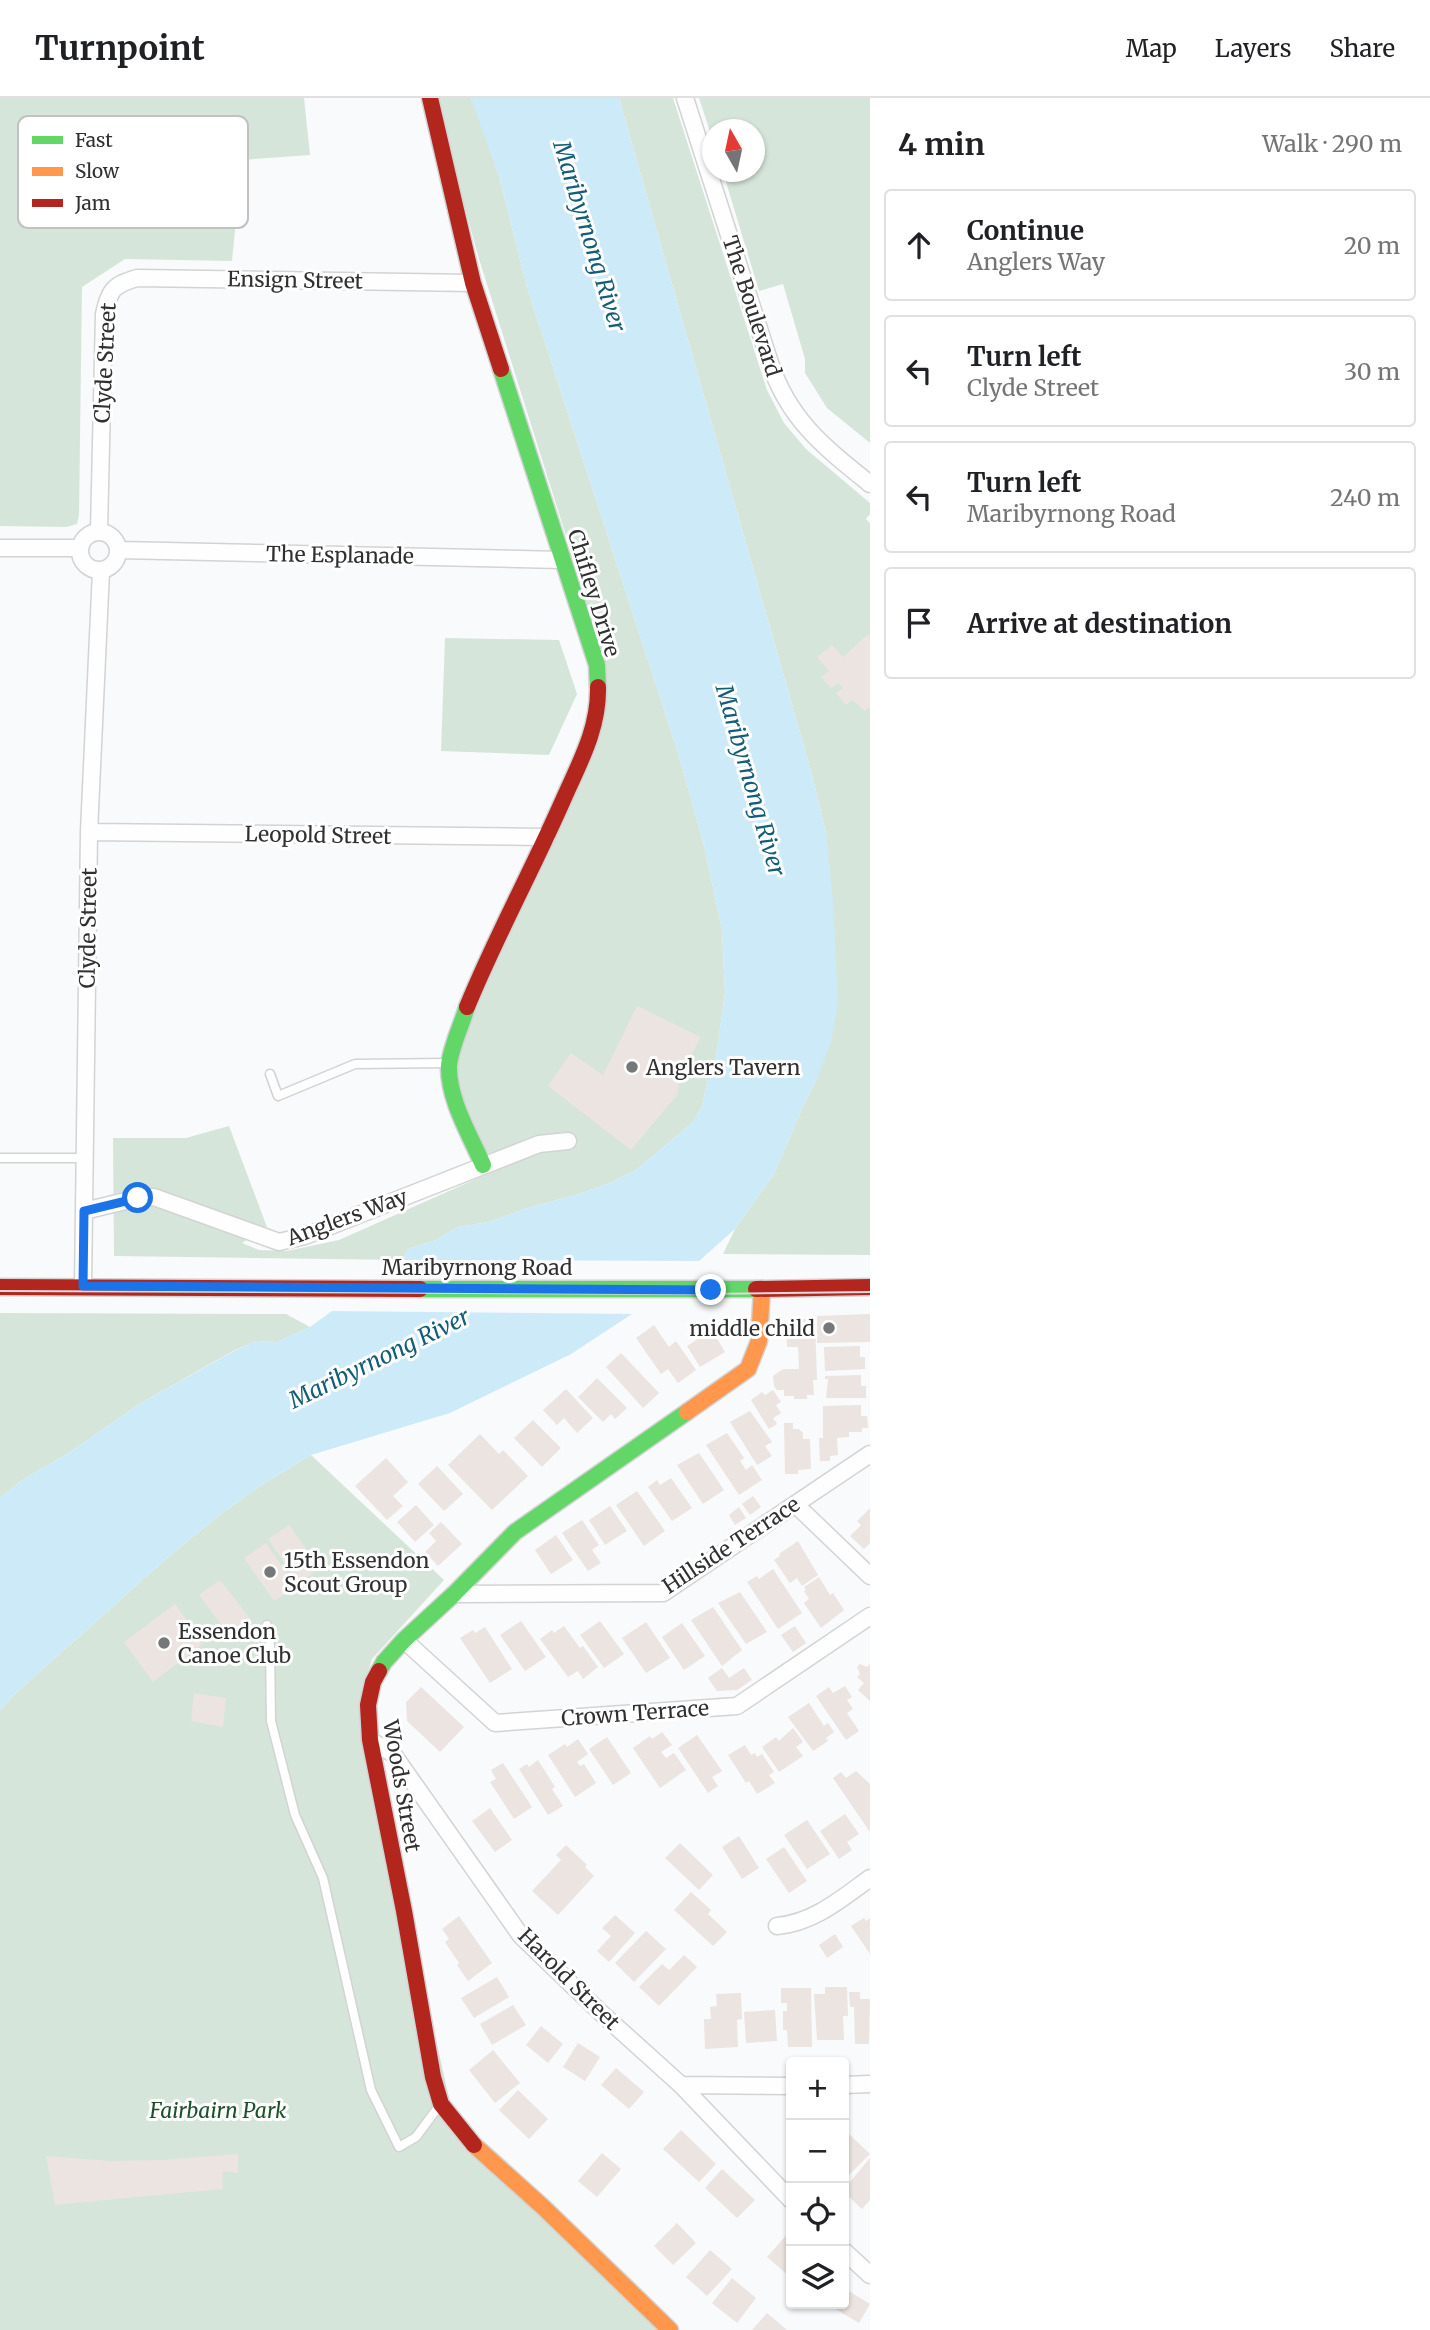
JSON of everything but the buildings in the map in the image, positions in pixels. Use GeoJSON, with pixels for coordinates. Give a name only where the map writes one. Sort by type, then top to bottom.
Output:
{"type":"FeatureCollection","features":[{"type":"Feature","properties":{"kind":"street","name":"Chifley Drive"},"geometry":{"type":"LineString","coordinates":[[430,98],[473,283],[597,665],[598,701],[592,734],[468,1005],[449,1063],[450,1080],[458,1108],[483,1165]]}},
{"type":"Feature","properties":{"kind":"street","name":"The Boulevard"},"geometry":{"type":"LineString","coordinates":[[685,98],[770,363],[785,400],[809,431],[870,484]]}},
{"type":"Feature","properties":{"kind":"street","name":"Ensign Street"},"geometry":{"type":"LineString","coordinates":[[119,283],[137,278],[473,283]]}},
{"type":"Feature","properties":{"kind":"street","name":"Clyde Street"},"geometry":{"type":"LineString","coordinates":[[99,531],[104,314],[109,293],[119,283]]}},
{"type":"Feature","properties":{"kind":"street"},"geometry":{"type":"LineString","coordinates":[[99,531],[112,536],[119,550],[115,563],[101,571],[88,568],[83,563],[79,548],[85,537],[99,531]]}},
{"type":"Feature","properties":{"kind":"street"},"geometry":{"type":"LineString","coordinates":[[0,548],[79,548]]}},
{"type":"Feature","properties":{"kind":"street","name":"The Esplanade"},"geometry":{"type":"LineString","coordinates":[[119,550],[562,561]]}},
{"type":"Feature","properties":{"kind":"street","name":"Clyde Street"},"geometry":{"type":"LineString","coordinates":[[83,1286],[89,832],[101,571]]}},
{"type":"Feature","properties":{"kind":"street","name":"Leopold Street"},"geometry":{"type":"LineString","coordinates":[[89,832],[547,837]]}},
{"type":"Feature","properties":{"kind":"street","name":"Anglers Way"},"geometry":{"type":"LineString","coordinates":[[84,1211],[138,1198],[154,1197],[279,1242],[305,1236],[539,1144],[568,1141]]}},
{"type":"Feature","properties":{"kind":"street","name":"Maribyrnong Road"},"geometry":{"type":"LineString","coordinates":[[0,1287],[688,1290],[870,1287]]}},
{"type":"Feature","properties":{"kind":"street","name":"Woods Street"},"geometry":{"type":"LineString","coordinates":[[670,2330],[468,2139],[441,2104],[433,2077],[370,1740],[368,1705],[373,1682],[384,1661],[515,1532],[748,1369],[756,1354],[760,1337],[762,1289]]}},
{"type":"Feature","properties":{"kind":"street","name":"Hillside Terrace"},"geometry":{"type":"LineString","coordinates":[[454,1594],[663,1593],[870,1454]]}},
{"type":"Feature","properties":{"kind":"street"},"geometry":{"type":"LineString","coordinates":[[795,1504],[870,1576]]}},
{"type":"Feature","properties":{"kind":"street","name":"Crown Terrace"},"geometry":{"type":"LineString","coordinates":[[404,1640],[495,1723],[737,1706],[870,1616]]}},
{"type":"Feature","properties":{"kind":"street","name":"Harold Street"},"geometry":{"type":"LineString","coordinates":[[370,1740],[393,1754],[522,1936],[600,2012],[681,2085],[786,2195]]}},
{"type":"Feature","properties":{"kind":"street"},"geometry":{"type":"LineString","coordinates":[[776,1926],[793,1924],[826,1909],[870,1878]]}},
{"type":"Feature","properties":{"kind":"street"},"geometry":{"type":"LineString","coordinates":[[849,2085],[870,2084]]}},
{"type":"Feature","properties":{"kind":"street"},"geometry":{"type":"LineString","coordinates":[[681,2085],[786,2086]]}},
{"type":"Feature","properties":{"kind":"street"},"geometry":{"type":"LineString","coordinates":[[849,2256],[870,2275]]}},
{"type":"Feature","properties":{"kind":"lane"},"geometry":{"type":"LineString","coordinates":[[270,1074],[278,1096],[355,1064],[449,1063]]}},
{"type":"Feature","properties":{"kind":"lane"},"geometry":{"type":"LineString","coordinates":[[0,1158],[85,1157]]}},
{"type":"Feature","properties":{"kind":"lane"},"geometry":{"type":"LineString","coordinates":[[267,1625],[270,1644],[271,1721],[295,1815],[323,1878],[371,2090],[399,2147],[416,2137],[441,2104]]}},
{"type":"Feature","properties":{"kind":"green space"},"geometry":{"type":"Polygon","coordinates":[[[0,98],[304,98],[310,155],[248,160],[248,116],[18,116],[18,228],[235,228],[232,261],[125,259],[82,287],[77,524],[66,527],[0,526],[0,98]]]}},
{"type":"Feature","properties":{"kind":"green space"},"geometry":{"type":"Polygon","coordinates":[[[435,98],[471,98],[476,109],[500,180],[527,287],[678,753],[704,845],[722,930],[725,993],[716,1057],[702,1106],[693,1122],[636,1170],[579,1194],[489,1222],[458,1227],[436,1240],[408,1249],[402,1260],[114,1256],[113,1138],[186,1138],[229,1126],[267,1227],[242,1243],[259,1250],[287,1251],[339,1240],[494,1171],[459,1089],[457,1067],[464,1034],[604,715],[584,593],[479,259],[435,98]]]}},
{"type":"Feature","properties":{"kind":"green space"},"geometry":{"type":"Polygon","coordinates":[[[619,98],[673,98],[767,390],[784,423],[806,449],[870,503],[870,514],[866,519],[870,523],[870,1255],[723,1254],[735,1229],[774,1174],[818,1077],[826,833],[811,771],[619,98]]]}},
{"type":"Feature","properties":{"kind":"green space"},"geometry":{"type":"Polygon","coordinates":[[[699,98],[870,98],[870,443],[827,408],[805,373],[805,359],[783,284],[759,291],[726,182],[765,182],[765,119],[706,119],[699,98]]]}},
{"type":"Feature","properties":{"kind":"green space"},"geometry":{"type":"Polygon","coordinates":[[[445,638],[559,640],[577,694],[549,755],[441,751],[445,638]]]}},
{"type":"Feature","properties":{"kind":"green space"},"geometry":{"type":"Polygon","coordinates":[[[0,1313],[286,1314],[310,1327],[277,1342],[256,1341],[233,1351],[141,1403],[67,1454],[22,1480],[0,1498],[0,1313]]]}},
{"type":"Feature","properties":{"kind":"green space","name":"Fairbairn Park"},"geometry":{"type":"Polygon","coordinates":[[[311,1455],[444,1580],[372,1659],[366,1679],[363,1713],[453,2116],[674,2330],[0,2330],[0,1710],[166,1559],[222,1513],[311,1455]]]}},
{"type":"Feature","properties":{"kind":"water","name":"Maribyrnong River"},"geometry":{"type":"Polygon","coordinates":[[[471,98],[619,98],[811,771],[826,833],[833,901],[838,1003],[831,1042],[774,1174],[735,1229],[661,1295],[571,1354],[450,1413],[311,1455],[268,1481],[222,1513],[166,1559],[0,1710],[0,1498],[22,1480],[67,1454],[141,1403],[234,1351],[256,1341],[277,1342],[310,1327],[402,1260],[408,1249],[436,1240],[458,1227],[489,1222],[579,1194],[636,1170],[693,1122],[702,1106],[716,1057],[725,993],[722,930],[704,845],[678,753],[527,287],[500,180],[471,98]]]}},
{"type":"Feature","properties":{"kind":"pier"},"geometry":{"type":"Polygon","coordinates":[[[396,1260],[706,1261],[663,1298],[637,1314],[326,1311],[396,1260]]]}},
{"type":"Feature","properties":{"kind":"tram line"},"geometry":{"type":"LineString","coordinates":[[0,1291],[707,1294],[870,1292]]}},
{"type":"Feature","properties":{"kind":"traffic: fast"},"geometry":{"type":"LineString","coordinates":[[501,369],[597,665],[598,687]]}},
{"type":"Feature","properties":{"kind":"traffic: fast"},"geometry":{"type":"LineString","coordinates":[[467,1007],[452,1052],[450,1078],[461,1117],[483,1165]]}},
{"type":"Feature","properties":{"kind":"traffic: fast"},"geometry":{"type":"LineString","coordinates":[[420,1289],[756,1289]]}},
{"type":"Feature","properties":{"kind":"traffic: fast"},"geometry":{"type":"LineString","coordinates":[[379,1671],[404,1640],[515,1532],[687,1412]]}},
{"type":"Feature","properties":{"kind":"traffic: slow"},"geometry":{"type":"LineString","coordinates":[[687,1412],[748,1369],[759,1341],[762,1289]]}},
{"type":"Feature","properties":{"kind":"traffic: slow"},"geometry":{"type":"LineString","coordinates":[[474,2145],[544,2208],[670,2330]]}},
{"type":"Feature","properties":{"kind":"traffic: jam"},"geometry":{"type":"LineString","coordinates":[[430,98],[473,283],[501,369]]}},
{"type":"Feature","properties":{"kind":"traffic: jam"},"geometry":{"type":"LineString","coordinates":[[467,1007],[582,758],[592,731],[598,687]]}},
{"type":"Feature","properties":{"kind":"traffic: jam"},"geometry":{"type":"LineString","coordinates":[[0,1287],[420,1289]]}},
{"type":"Feature","properties":{"kind":"traffic: jam"},"geometry":{"type":"LineString","coordinates":[[756,1289],[870,1287]]}},
{"type":"Feature","properties":{"kind":"traffic: jam"},"geometry":{"type":"LineString","coordinates":[[379,1671],[373,1682],[368,1705],[370,1740],[433,2077],[441,2104],[474,2145]]}},
{"type":"Feature","properties":{"kind":"place","name":"Anglers Tavern"},"geometry":{"type":"Point","coordinates":[632,1067]}},
{"type":"Feature","properties":{"kind":"place","name":"middle child"},"geometry":{"type":"Point","coordinates":[829,1328]}},
{"type":"Feature","properties":{"kind":"place","name":"15th Essendon Scout Group"},"geometry":{"type":"Point","coordinates":[270,1572]}},
{"type":"Feature","properties":{"kind":"place","name":"Essendon Canoe Club"},"geometry":{"type":"Point","coordinates":[164,1643]}},
{"type":"Feature","properties":{"kind":"route"},"geometry":{"type":"LineString","coordinates":[[138,1198],[84,1211],[83,1286],[711,1290]]}}]}
